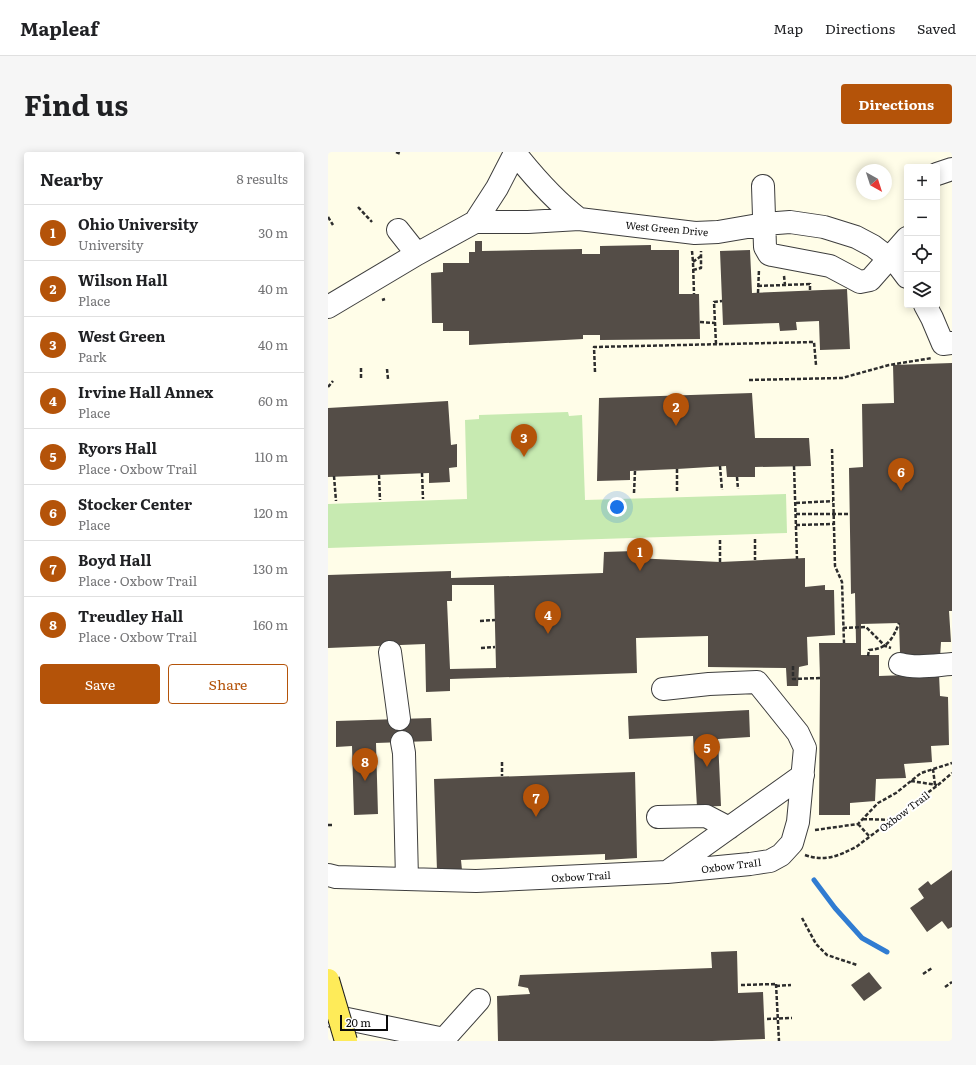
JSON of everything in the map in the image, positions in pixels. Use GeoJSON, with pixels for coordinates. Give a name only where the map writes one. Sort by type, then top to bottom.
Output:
{"type":"FeatureCollection","features":[{"type":"Feature","properties":{"kind":"main road"},"geometry":{"type":"LineString","coordinates":[[328,980],[346,1041]]}},
{"type":"Feature","properties":{"kind":"street","name":"West Green Drive"},"geometry":{"type":"LineString","coordinates":[[476,222],[516,153],[530,172],[561,205],[579,219]]}},
{"type":"Feature","properties":{"kind":"street"},"geometry":{"type":"LineString","coordinates":[[940,173],[952,169]]}},
{"type":"Feature","properties":{"kind":"street"},"geometry":{"type":"LineString","coordinates":[[763,186],[765,247],[769,254],[830,266],[860,282],[870,280],[904,241]]}},
{"type":"Feature","properties":{"kind":"street","name":"West Green Drive"},"geometry":{"type":"LineString","coordinates":[[330,301],[476,222],[528,222],[579,219],[694,233],[718,232],[764,224],[790,222],[824,227],[856,237],[889,257],[904,273]]}},
{"type":"Feature","properties":{"kind":"street"},"geometry":{"type":"LineString","coordinates":[[398,230],[417,254]]}},
{"type":"Feature","properties":{"kind":"street"},"geometry":{"type":"LineString","coordinates":[[927,308],[943,344],[952,343]]}},
{"type":"Feature","properties":{"kind":"street"},"geometry":{"type":"LineString","coordinates":[[390,652],[400,719]]}},
{"type":"Feature","properties":{"kind":"street"},"geometry":{"type":"LineString","coordinates":[[900,664],[912,666],[952,664]]}},
{"type":"Feature","properties":{"kind":"street"},"geometry":{"type":"LineString","coordinates":[[662,688],[757,682],[802,740],[805,748],[798,822],[792,843],[787,849]]}},
{"type":"Feature","properties":{"kind":"street"},"geometry":{"type":"LineString","coordinates":[[402,742],[404,752],[407,879]]}},
{"type":"Feature","properties":{"kind":"street","name":"Oxbow Trail"},"geometry":{"type":"LineString","coordinates":[[328,875],[336,877],[476,881],[667,872],[803,775]]}},
{"type":"Feature","properties":{"kind":"street"},"geometry":{"type":"LineString","coordinates":[[658,817],[706,816],[729,828]]}},
{"type":"Feature","properties":{"kind":"street","name":"Oxbow TraIl"},"geometry":{"type":"LineString","coordinates":[[667,872],[750,864],[770,860],[781,855],[787,849]]}},
{"type":"Feature","properties":{"kind":"street"},"geometry":{"type":"LineString","coordinates":[[328,1015],[444,1039],[479,1000]]}},
{"type":"Feature","properties":{"kind":"path"},"geometry":{"type":"LineString","coordinates":[[396,152],[401,154]]}},
{"type":"Feature","properties":{"kind":"path"},"geometry":{"type":"LineString","coordinates":[[358,207],[372,222]]}},
{"type":"Feature","properties":{"kind":"path"},"geometry":{"type":"LineString","coordinates":[[328,217],[333,225]]}},
{"type":"Feature","properties":{"kind":"path"},"geometry":{"type":"LineString","coordinates":[[694,270],[702,268],[702,244]]}},
{"type":"Feature","properties":{"kind":"path"},"geometry":{"type":"LineString","coordinates":[[690,245],[694,262],[694,294]]}},
{"type":"Feature","properties":{"kind":"path"},"geometry":{"type":"LineString","coordinates":[[694,262],[701,256]]}},
{"type":"Feature","properties":{"kind":"path"},"geometry":{"type":"LineString","coordinates":[[758,293],[759,266]]}},
{"type":"Feature","properties":{"kind":"path"},"geometry":{"type":"LineString","coordinates":[[758,286],[810,284]]}},
{"type":"Feature","properties":{"kind":"path"},"geometry":{"type":"LineString","coordinates":[[716,344],[714,302],[722,301]]}},
{"type":"Feature","properties":{"kind":"path"},"geometry":{"type":"LineString","coordinates":[[700,322],[715,322]]}},
{"type":"Feature","properties":{"kind":"path"},"geometry":{"type":"LineString","coordinates":[[595,372],[594,347],[814,342],[816,365]]}},
{"type":"Feature","properties":{"kind":"path"},"geometry":{"type":"LineString","coordinates":[[749,380],[842,378],[889,365],[935,357]]}},
{"type":"Feature","properties":{"kind":"path"},"geometry":{"type":"LineString","coordinates":[[360,368],[361,380]]}},
{"type":"Feature","properties":{"kind":"path"},"geometry":{"type":"LineString","coordinates":[[387,369],[388,379]]}},
{"type":"Feature","properties":{"kind":"path"},"geometry":{"type":"LineString","coordinates":[[328,387],[333,381]]}},
{"type":"Feature","properties":{"kind":"path"},"geometry":{"type":"LineString","coordinates":[[832,449],[834,566],[842,582],[844,643]]}},
{"type":"Feature","properties":{"kind":"path"},"geometry":{"type":"LineString","coordinates":[[720,466],[722,490]]}},
{"type":"Feature","properties":{"kind":"path"},"geometry":{"type":"LineString","coordinates":[[794,466],[797,559]]}},
{"type":"Feature","properties":{"kind":"path"},"geometry":{"type":"LineString","coordinates":[[676,469],[677,491]]}},
{"type":"Feature","properties":{"kind":"path"},"geometry":{"type":"LineString","coordinates":[[634,493],[635,471]]}},
{"type":"Feature","properties":{"kind":"path"},"geometry":{"type":"LineString","coordinates":[[422,474],[423,499]]}},
{"type":"Feature","properties":{"kind":"path"},"geometry":{"type":"LineString","coordinates":[[378,475],[380,500]]}},
{"type":"Feature","properties":{"kind":"path"},"geometry":{"type":"LineString","coordinates":[[334,476],[336,501]]}},
{"type":"Feature","properties":{"kind":"path"},"geometry":{"type":"LineString","coordinates":[[738,477],[738,489]]}},
{"type":"Feature","properties":{"kind":"path"},"geometry":{"type":"LineString","coordinates":[[796,503],[833,501]]}},
{"type":"Feature","properties":{"kind":"path"},"geometry":{"type":"LineString","coordinates":[[796,514],[850,514]]}},
{"type":"Feature","properties":{"kind":"path"},"geometry":{"type":"LineString","coordinates":[[796,525],[834,524]]}},
{"type":"Feature","properties":{"kind":"path"},"geometry":{"type":"LineString","coordinates":[[755,539],[755,560]]}},
{"type":"Feature","properties":{"kind":"path"},"geometry":{"type":"LineString","coordinates":[[720,540],[720,562]]}},
{"type":"Feature","properties":{"kind":"path"},"geometry":{"type":"LineString","coordinates":[[636,542],[638,557]]}},
{"type":"Feature","properties":{"kind":"path"},"geometry":{"type":"LineString","coordinates":[[480,622],[495,620]]}},
{"type":"Feature","properties":{"kind":"path"},"geometry":{"type":"LineString","coordinates":[[868,656],[869,650],[885,646],[894,636],[899,623]]}},
{"type":"Feature","properties":{"kind":"path"},"geometry":{"type":"LineString","coordinates":[[843,628],[866,627],[885,646]]}},
{"type":"Feature","properties":{"kind":"path"},"geometry":{"type":"LineString","coordinates":[[481,648],[495,647]]}},
{"type":"Feature","properties":{"kind":"path"},"geometry":{"type":"LineString","coordinates":[[793,666],[793,679],[820,678]]}},
{"type":"Feature","properties":{"kind":"path"},"geometry":{"type":"LineString","coordinates":[[502,762],[502,776]]}},
{"type":"Feature","properties":{"kind":"path"},"geometry":{"type":"LineString","coordinates":[[809,830],[858,824],[878,803],[896,793],[921,773],[952,764]]}},
{"type":"Feature","properties":{"kind":"path"},"geometry":{"type":"LineString","coordinates":[[912,781],[936,785],[933,769]]}},
{"type":"Feature","properties":{"kind":"path","name":"Oxbow Trail"},"geometry":{"type":"LineString","coordinates":[[787,849],[815,859],[823,859],[843,854],[870,837],[952,773]]}},
{"type":"Feature","properties":{"kind":"path"},"geometry":{"type":"LineString","coordinates":[[862,819],[892,820]]}},
{"type":"Feature","properties":{"kind":"path"},"geometry":{"type":"LineString","coordinates":[[858,824],[870,837]]}},
{"type":"Feature","properties":{"kind":"path"},"geometry":{"type":"LineString","coordinates":[[328,825],[333,826]]}},
{"type":"Feature","properties":{"kind":"path"},"geometry":{"type":"LineString","coordinates":[[802,918],[816,944],[827,955],[857,966]]}},
{"type":"Feature","properties":{"kind":"path"},"geometry":{"type":"LineString","coordinates":[[923,974],[932,968]]}},
{"type":"Feature","properties":{"kind":"path"},"geometry":{"type":"LineString","coordinates":[[945,987],[952,982]]}},
{"type":"Feature","properties":{"kind":"path"},"geometry":{"type":"LineString","coordinates":[[741,985],[791,985]]}},
{"type":"Feature","properties":{"kind":"path"},"geometry":{"type":"LineString","coordinates":[[776,986],[779,1041]]}},
{"type":"Feature","properties":{"kind":"path"},"geometry":{"type":"LineString","coordinates":[[767,1019],[792,1018]]}},
{"type":"Feature","properties":{"kind":"green space"},"geometry":{"type":"Polygon","coordinates":[[[568,412],[569,416],[582,415],[585,500],[786,494],[787,533],[328,548],[328,504],[467,499],[465,420],[479,419],[479,415],[568,412]]]}},
{"type":"Feature","properties":{"kind":"building"},"geometry":{"type":"Polygon","coordinates":[[[475,241],[482,241],[482,251],[582,249],[582,254],[600,254],[600,246],[651,245],[651,250],[679,250],[679,294],[699,294],[700,339],[600,340],[600,335],[583,335],[583,339],[469,345],[469,331],[443,331],[443,323],[432,323],[431,273],[443,272],[443,263],[469,263],[469,252],[475,252],[475,241]]]}},
{"type":"Feature","properties":{"kind":"building"},"geometry":{"type":"Polygon","coordinates":[[[750,250],[752,293],[847,289],[850,349],[820,350],[819,321],[796,322],[797,330],[780,331],[779,323],[723,325],[720,251],[750,250]]]}},
{"type":"Feature","properties":{"kind":"building"},"geometry":{"type":"Polygon","coordinates":[[[952,363],[952,611],[949,611],[951,642],[941,642],[939,674],[940,696],[948,697],[949,745],[931,746],[932,762],[904,764],[906,778],[876,779],[875,801],[850,803],[850,815],[819,815],[819,643],[856,643],[855,593],[851,594],[849,468],[863,467],[862,404],[894,403],[893,365],[952,363]],[[899,623],[861,624],[861,655],[879,655],[879,676],[906,675],[900,653],[899,623]]]}},
{"type":"Feature","properties":{"kind":"building"},"geometry":{"type":"Polygon","coordinates":[[[752,393],[755,438],[809,438],[811,466],[755,467],[755,477],[727,477],[726,466],[630,471],[630,480],[597,481],[599,398],[752,393]]]}},
{"type":"Feature","properties":{"kind":"building"},"geometry":{"type":"Polygon","coordinates":[[[448,401],[451,445],[457,444],[457,467],[449,468],[450,482],[429,483],[429,473],[328,477],[328,408],[448,401]]]}},
{"type":"Feature","properties":{"kind":"building"},"geometry":{"type":"Polygon","coordinates":[[[634,551],[634,558],[720,562],[805,558],[805,587],[825,585],[825,590],[834,590],[835,635],[807,637],[808,665],[799,667],[798,686],[787,686],[786,668],[708,667],[708,636],[636,638],[637,673],[450,679],[450,691],[426,692],[425,644],[328,648],[328,575],[451,571],[451,578],[603,573],[604,552],[634,551]],[[452,585],[452,601],[447,601],[450,669],[496,668],[494,585],[452,585]]]}},
{"type":"Feature","properties":{"kind":"building"},"geometry":{"type":"Polygon","coordinates":[[[749,710],[750,737],[718,739],[721,806],[697,807],[693,736],[629,739],[628,716],[749,710]]]}},
{"type":"Feature","properties":{"kind":"building"},"geometry":{"type":"Polygon","coordinates":[[[431,718],[432,741],[376,743],[378,814],[354,815],[352,746],[336,747],[336,721],[431,718]]]}},
{"type":"Feature","properties":{"kind":"building"},"geometry":{"type":"Polygon","coordinates":[[[635,772],[637,858],[605,860],[605,854],[461,860],[462,870],[437,871],[434,779],[635,772]]]}},
{"type":"Feature","properties":{"kind":"building"},"geometry":{"type":"Polygon","coordinates":[[[952,870],[952,927],[948,929],[942,921],[927,932],[910,908],[924,898],[918,889],[928,881],[931,885],[952,870]]]}},
{"type":"Feature","properties":{"kind":"building"},"geometry":{"type":"Polygon","coordinates":[[[737,951],[738,993],[763,992],[765,1039],[712,1041],[498,1041],[497,996],[530,994],[528,988],[518,986],[520,975],[712,968],[711,952],[737,951]]]}},
{"type":"Feature","properties":{"kind":"building"},"geometry":{"type":"Polygon","coordinates":[[[869,972],[882,988],[864,1001],[851,985],[869,972]]]}},
{"type":"Feature","properties":{"kind":"waterway"},"geometry":{"type":"LineString","coordinates":[[814,880],[835,908],[862,938],[887,952]]}},
{"type":"Feature","properties":{"kind":"place","name":"Wilson Hall"},"geometry":{"type":"Point","coordinates":[676,426]}},
{"type":"Feature","properties":{"kind":"place","name":"West Green"},"geometry":{"type":"Point","coordinates":[524,457]}},
{"type":"Feature","properties":{"kind":"place","name":"Stocker Center"},"geometry":{"type":"Point","coordinates":[901,491]}},
{"type":"Feature","properties":{"kind":"place","name":"Ohio University"},"geometry":{"type":"Point","coordinates":[640,571]}},
{"type":"Feature","properties":{"kind":"place","name":"Irvine Hall Annex"},"geometry":{"type":"Point","coordinates":[548,634]}},
{"type":"Feature","properties":{"kind":"place","name":"Ryors Hall"},"geometry":{"type":"Point","coordinates":[707,767]}},
{"type":"Feature","properties":{"kind":"place","name":"Treudley Hall"},"geometry":{"type":"Point","coordinates":[365,781]}},
{"type":"Feature","properties":{"kind":"place","name":"Boyd Hall"},"geometry":{"type":"Point","coordinates":[536,817]}}]}
